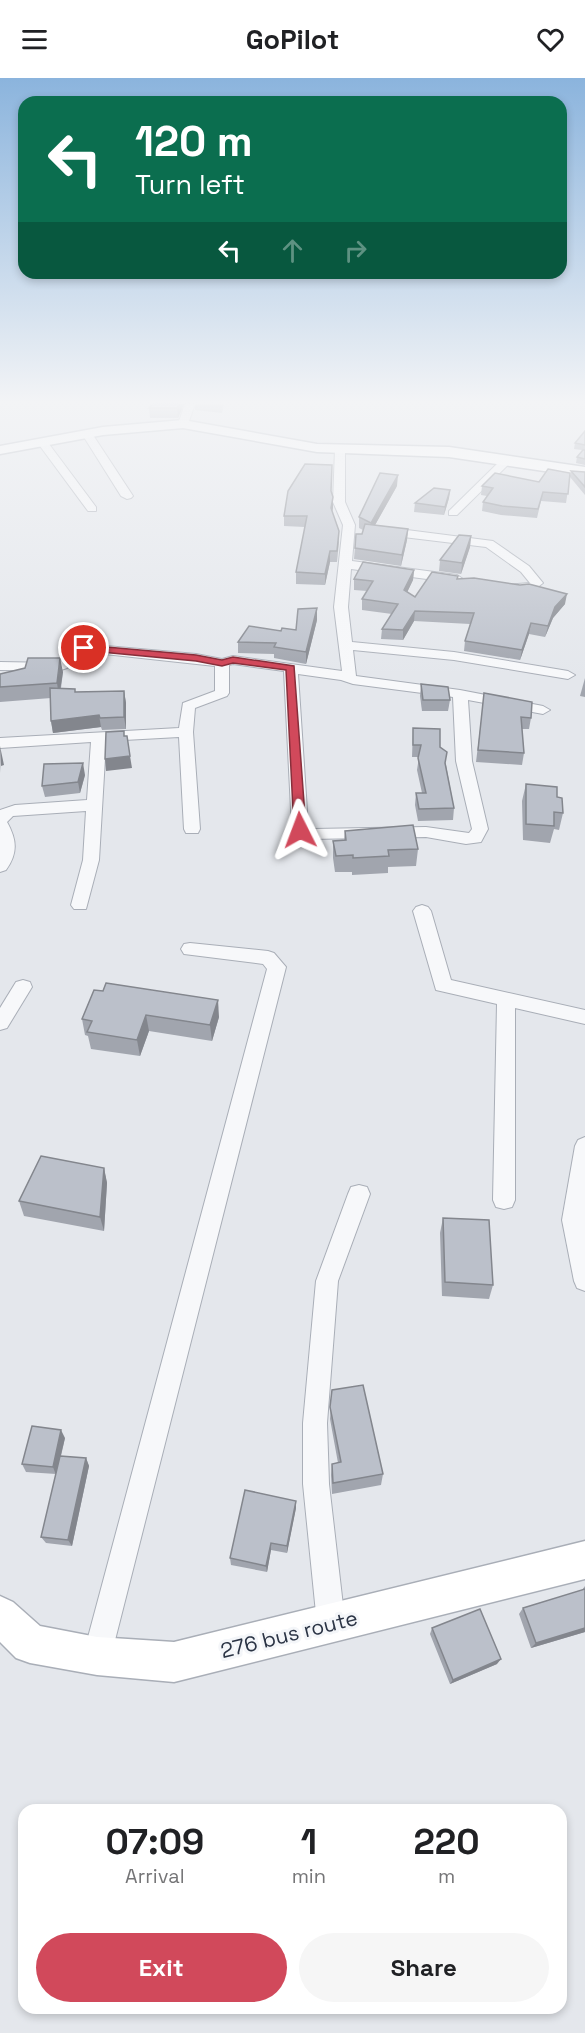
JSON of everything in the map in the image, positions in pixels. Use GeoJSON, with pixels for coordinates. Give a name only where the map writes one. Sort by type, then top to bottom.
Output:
{"type":"FeatureCollection","features":[{"type":"Feature","properties":{"kind":"street"},"geometry":{"type":"LineString","coordinates":[[83,495],[93,509]]}},
{"type":"Feature","properties":{"kind":"street"},"geometry":{"type":"LineString","coordinates":[[339,495],[339,502],[349,525],[341,607],[349,674],[345,676]]}},
{"type":"Feature","properties":{"kind":"street"},"geometry":{"type":"LineString","coordinates":[[453,513],[471,495]]}},
{"type":"Feature","properties":{"kind":"street"},"geometry":{"type":"LineString","coordinates":[[399,533],[489,544],[525,569],[537,583],[531,588],[519,590],[495,586]]}},
{"type":"Feature","properties":{"kind":"street"},"geometry":{"type":"LineString","coordinates":[[344,564],[472,582]]}},
{"type":"Feature","properties":{"kind":"street"},"geometry":{"type":"LineString","coordinates":[[346,645],[454,656],[568,675]]}},
{"type":"Feature","properties":{"kind":"street"},"geometry":{"type":"LineString","coordinates":[[0,666],[58,667],[66,664],[76,651],[84,648],[196,658],[222,663],[233,660],[345,676],[353,680],[460,694],[543,710]]}},
{"type":"Feature","properties":{"kind":"street"},"geometry":{"type":"LineString","coordinates":[[192,829],[186,732],[188,706],[222,693],[222,663]]}},
{"type":"Feature","properties":{"kind":"street"},"geometry":{"type":"LineString","coordinates":[[291,668],[300,830],[310,834],[426,832],[466,840],[475,838],[480,830],[464,761],[460,694]]}},
{"type":"Feature","properties":{"kind":"street"},"geometry":{"type":"LineString","coordinates":[[0,743],[186,732]]}},
{"type":"Feature","properties":{"kind":"street"},"geometry":{"type":"LineString","coordinates":[[80,905],[91,860],[99,738]]}},
{"type":"Feature","properties":{"kind":"street"},"geometry":{"type":"LineString","coordinates":[[0,819],[7,812],[15,810],[94,805]]}},
{"type":"Feature","properties":{"kind":"street"},"geometry":{"type":"LineString","coordinates":[[0,824],[9,849],[8,858],[0,866]]}},
{"type":"Feature","properties":{"kind":"street"},"geometry":{"type":"LineString","coordinates":[[422,911],[444,985],[585,1017]]}},
{"type":"Feature","properties":{"kind":"street"},"geometry":{"type":"LineString","coordinates":[[97,1656],[277,967],[268,958],[190,949]]}},
{"type":"Feature","properties":{"kind":"street"},"geometry":{"type":"LineString","coordinates":[[0,1023],[23,987]]}},
{"type":"Feature","properties":{"kind":"street"},"geometry":{"type":"LineString","coordinates":[[504,1200],[506,999]]}},
{"type":"Feature","properties":{"kind":"street"},"geometry":{"type":"LineString","coordinates":[[585,1146],[573,1220],[585,1281]]}},
{"type":"Feature","properties":{"kind":"street"},"geometry":{"type":"LineString","coordinates":[[331,1623],[315,1484],[315,1423],[327,1281],[359,1194]]}},
{"type":"Feature","properties":{"kind":"street","name":"276 bus route"},"geometry":{"type":"LineString","coordinates":[[0,1615],[30,1644],[97,1656],[174,1662],[585,1560]]}},
{"type":"Feature","properties":{"kind":"building"},"geometry":{"type":"Polygon","coordinates":[[[287,495],[332,495],[331,508],[339,531],[337,551],[330,551],[325,574],[296,572],[307,516],[284,516],[287,495]]]}},
{"type":"Feature","properties":{"kind":"building"},"geometry":{"type":"Polygon","coordinates":[[[369,495],[387,495],[371,523],[359,517],[369,495]]]}},
{"type":"Feature","properties":{"kind":"building"},"geometry":{"type":"Polygon","coordinates":[[[425,495],[448,495],[445,507],[415,503],[425,495]]]}},
{"type":"Feature","properties":{"kind":"building"},"geometry":{"type":"Polygon","coordinates":[[[488,495],[542,495],[538,509],[483,502],[488,495]]]}},
{"type":"Feature","properties":{"kind":"building"},"geometry":{"type":"Polygon","coordinates":[[[365,524],[408,529],[402,555],[355,548],[356,534],[362,534],[365,524]]]}},
{"type":"Feature","properties":{"kind":"building"},"geometry":{"type":"Polygon","coordinates":[[[459,535],[471,536],[462,563],[440,560],[459,535]]]}},
{"type":"Feature","properties":{"kind":"building"},"geometry":{"type":"Polygon","coordinates":[[[363,562],[414,570],[404,590],[415,597],[432,572],[458,576],[457,579],[474,578],[520,585],[529,584],[567,594],[555,607],[548,626],[531,623],[522,650],[465,641],[474,613],[415,611],[403,630],[382,629],[398,604],[362,599],[373,581],[354,579],[363,562]]]}},
{"type":"Feature","properties":{"kind":"building"},"geometry":{"type":"Polygon","coordinates":[[[317,608],[306,652],[274,647],[276,643],[238,642],[249,626],[281,631],[282,628],[296,630],[298,609],[317,608]]]}},
{"type":"Feature","properties":{"kind":"building"},"geometry":{"type":"Polygon","coordinates":[[[28,658],[60,658],[57,683],[0,687],[0,674],[25,668],[28,658]]]}},
{"type":"Feature","properties":{"kind":"building"},"geometry":{"type":"Polygon","coordinates":[[[421,684],[448,687],[450,700],[423,700],[421,684]]]}},
{"type":"Feature","properties":{"kind":"building"},"geometry":{"type":"Polygon","coordinates":[[[50,688],[75,689],[75,692],[124,691],[124,717],[100,718],[99,715],[51,721],[50,688]]]}},
{"type":"Feature","properties":{"kind":"building"},"geometry":{"type":"Polygon","coordinates":[[[484,693],[532,702],[531,718],[521,717],[524,753],[478,750],[484,693]]]}},
{"type":"Feature","properties":{"kind":"building"},"geometry":{"type":"Polygon","coordinates":[[[413,728],[440,729],[440,747],[447,752],[445,763],[454,808],[419,809],[416,793],[426,793],[418,758],[421,745],[413,745],[413,728]]]}},
{"type":"Feature","properties":{"kind":"building"},"geometry":{"type":"Polygon","coordinates":[[[124,731],[130,756],[105,759],[106,732],[124,731]]]}},
{"type":"Feature","properties":{"kind":"building"},"geometry":{"type":"Polygon","coordinates":[[[83,763],[78,782],[42,786],[44,764],[83,763]]]}},
{"type":"Feature","properties":{"kind":"building"},"geometry":{"type":"Polygon","coordinates":[[[526,784],[557,787],[557,797],[562,798],[563,813],[554,812],[554,826],[526,824],[526,784]]]}},
{"type":"Feature","properties":{"kind":"building"},"geometry":{"type":"Polygon","coordinates":[[[413,825],[418,849],[388,850],[389,856],[353,858],[353,855],[336,856],[333,841],[346,840],[345,831],[413,825]]]}},
{"type":"Feature","properties":{"kind":"building"},"geometry":{"type":"Polygon","coordinates":[[[106,983],[218,1000],[210,1025],[146,1015],[137,1040],[87,1032],[92,1021],[82,1019],[94,990],[103,991],[106,983]]]}},
{"type":"Feature","properties":{"kind":"building"},"geometry":{"type":"Polygon","coordinates":[[[41,1156],[104,1168],[100,1217],[19,1201],[41,1156]]]}},
{"type":"Feature","properties":{"kind":"building"},"geometry":{"type":"Polygon","coordinates":[[[443,1218],[489,1220],[493,1285],[445,1282],[443,1218]]]}},
{"type":"Feature","properties":{"kind":"building"},"geometry":{"type":"Polygon","coordinates":[[[363,1385],[383,1474],[333,1483],[332,1464],[341,1462],[330,1407],[332,1390],[363,1385]]]}},
{"type":"Feature","properties":{"kind":"building"},"geometry":{"type":"Polygon","coordinates":[[[32,1426],[61,1430],[53,1467],[22,1464],[32,1426]]]}},
{"type":"Feature","properties":{"kind":"building"},"geometry":{"type":"Polygon","coordinates":[[[60,1456],[86,1458],[68,1540],[41,1537],[60,1456]]]}},
{"type":"Feature","properties":{"kind":"building"},"geometry":{"type":"Polygon","coordinates":[[[245,1490],[296,1501],[287,1546],[271,1543],[266,1566],[230,1558],[245,1490]]]}},
{"type":"Feature","properties":{"kind":"building"},"geometry":{"type":"Polygon","coordinates":[[[585,1589],[585,1628],[536,1643],[523,1608],[585,1589]]]}},
{"type":"Feature","properties":{"kind":"building"},"geometry":{"type":"Polygon","coordinates":[[[480,1609],[501,1659],[453,1680],[432,1628],[480,1609]]]}},
{"type":"Feature","properties":{"kind":"route"},"geometry":{"type":"LineString","coordinates":[[84,648],[196,658],[222,663],[233,660],[291,668],[300,830]]}}]}
